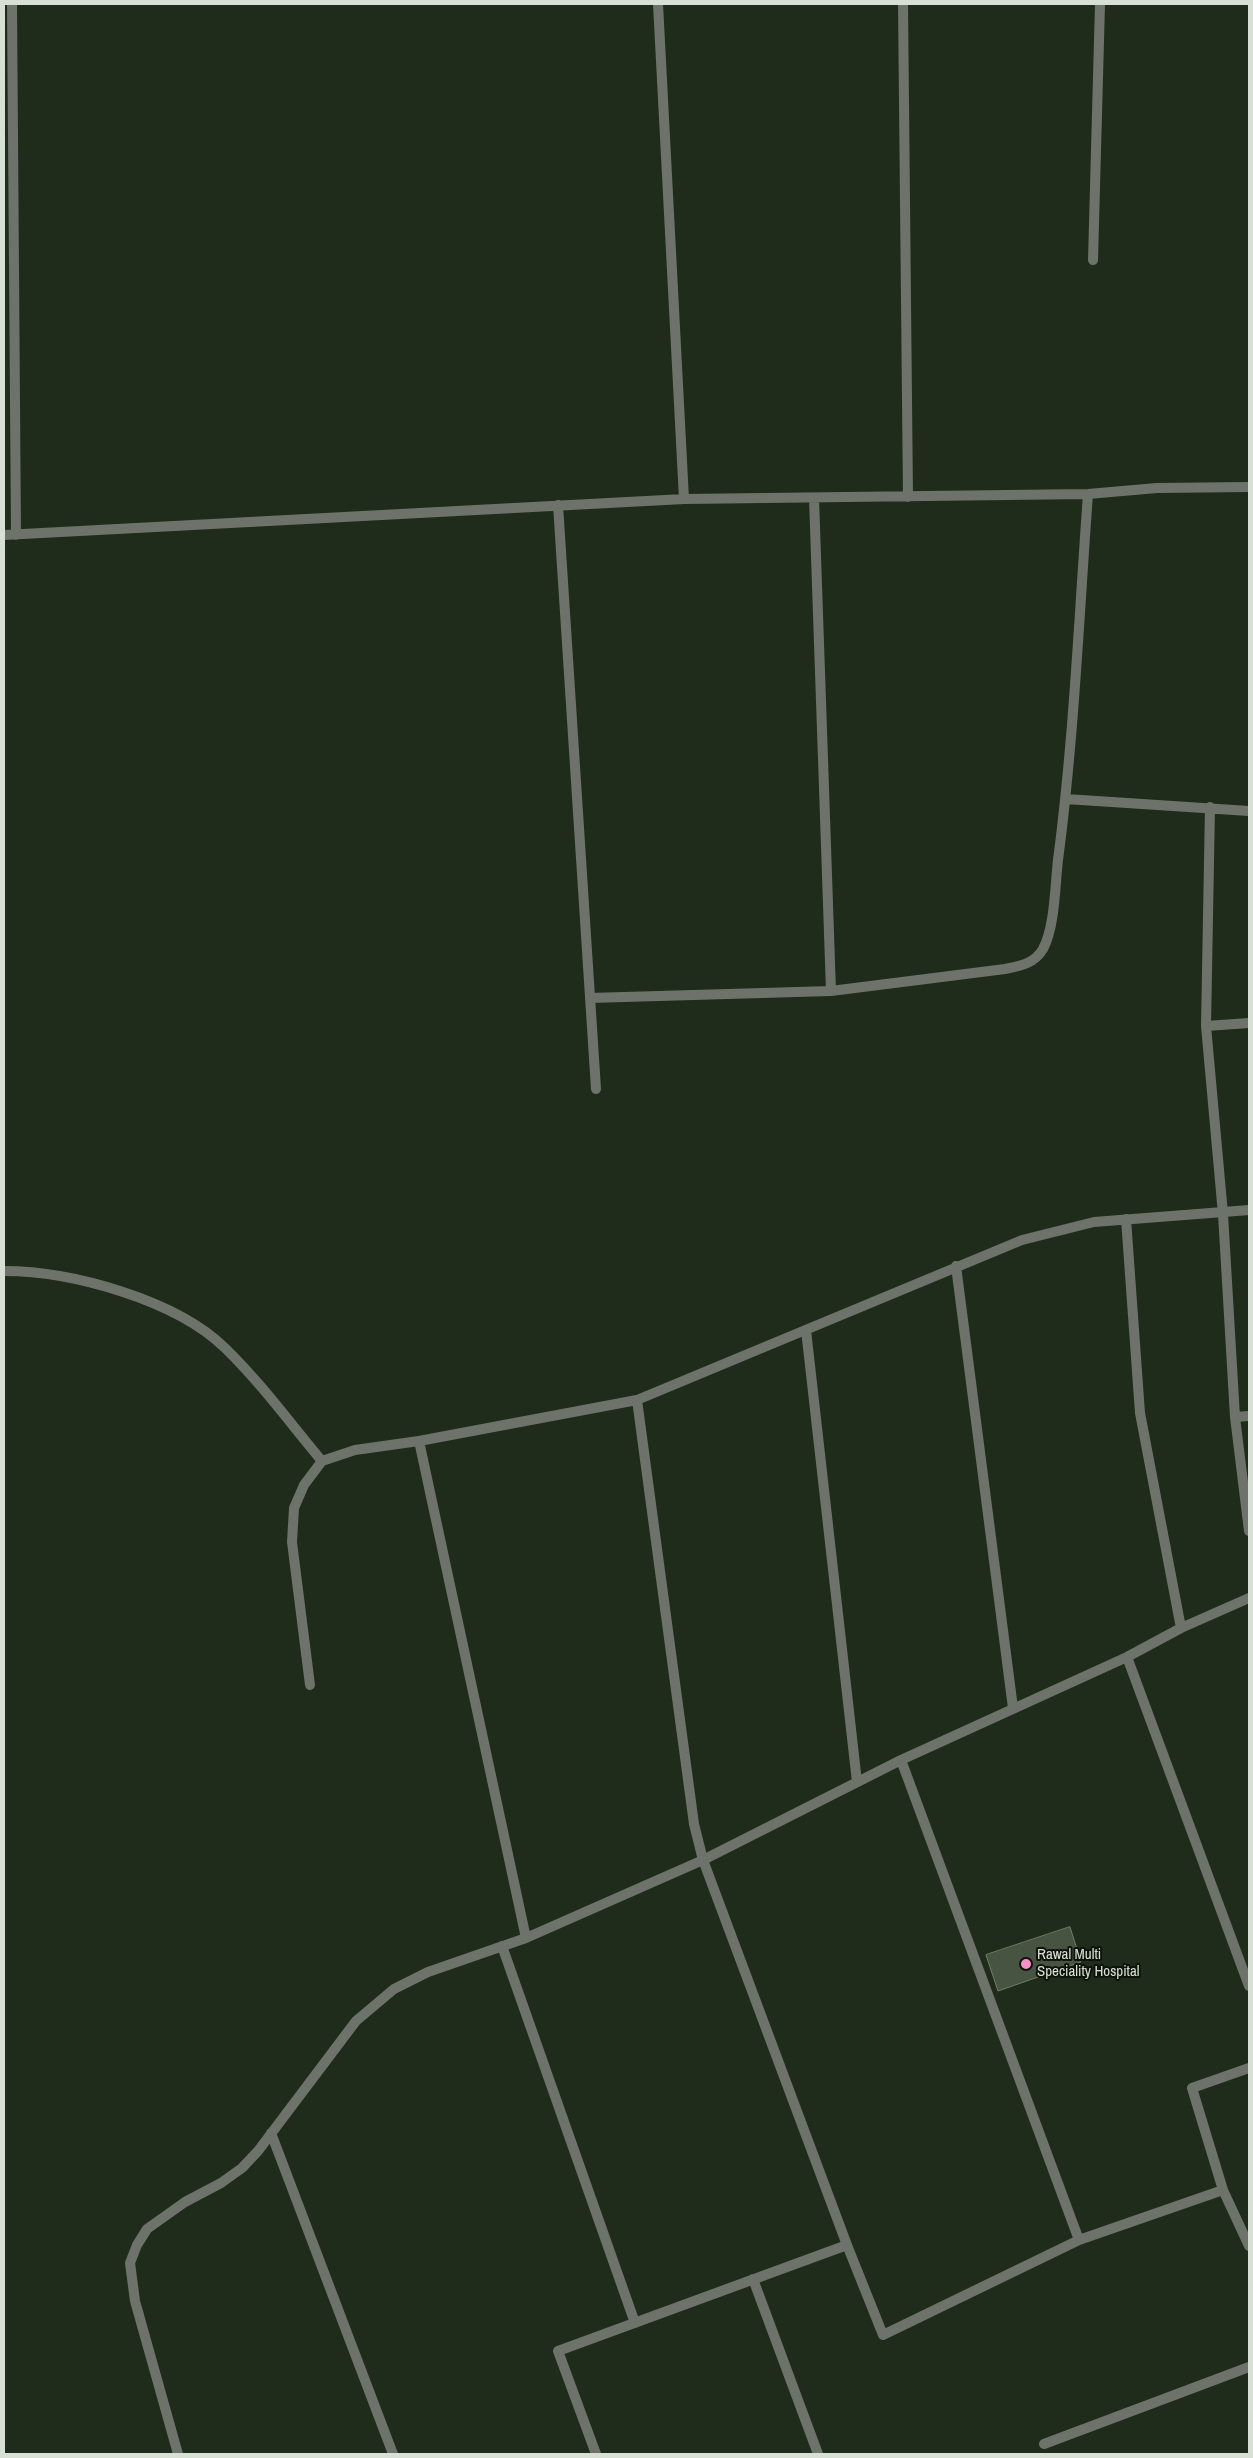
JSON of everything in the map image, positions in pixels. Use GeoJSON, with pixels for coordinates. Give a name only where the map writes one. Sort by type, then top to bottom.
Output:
{"type":"FeatureCollection","features":[{"type":"Feature","properties":{"kind":"street"},"geometry":{"type":"LineString","coordinates":[[12,4],[16,535]]}},
{"type":"Feature","properties":{"kind":"street"},"geometry":{"type":"LineString","coordinates":[[658,4],[684,499]]}},
{"type":"Feature","properties":{"kind":"street"},"geometry":{"type":"LineString","coordinates":[[903,4],[908,497]]}},
{"type":"Feature","properties":{"kind":"street"},"geometry":{"type":"LineString","coordinates":[[1093,260],[1100,4]]}},
{"type":"Feature","properties":{"kind":"street"},"geometry":{"type":"LineString","coordinates":[[4,535],[684,499],[1088,494],[1157,488],[1249,487]]}},
{"type":"Feature","properties":{"kind":"street"},"geometry":{"type":"LineString","coordinates":[[590,998],[831,991],[1004,969],[1030,963],[1044,948],[1050,923],[1066,799],[1088,494]]}},
{"type":"Feature","properties":{"kind":"street"},"geometry":{"type":"LineString","coordinates":[[814,498],[831,991]]}},
{"type":"Feature","properties":{"kind":"street"},"geometry":{"type":"LineString","coordinates":[[558,505],[596,1089]]}},
{"type":"Feature","properties":{"kind":"street"},"geometry":{"type":"LineString","coordinates":[[1066,799],[1249,811]]}},
{"type":"Feature","properties":{"kind":"street"},"geometry":{"type":"LineString","coordinates":[[1210,807],[1206,1026],[1223,1214],[1235,1417],[1249,1531]]}},
{"type":"Feature","properties":{"kind":"street"},"geometry":{"type":"LineString","coordinates":[[1206,1026],[1249,1023]]}},
{"type":"Feature","properties":{"kind":"street"},"geometry":{"type":"LineString","coordinates":[[310,1685],[292,1542],[294,1508],[304,1486],[322,1461],[355,1450],[419,1441],[637,1400],[1022,1240],[1094,1222],[1223,1214],[1249,1210]]}},
{"type":"Feature","properties":{"kind":"street"},"geometry":{"type":"LineString","coordinates":[[1126,1219],[1140,1414],[1181,1628]]}},
{"type":"Feature","properties":{"kind":"street"},"geometry":{"type":"LineString","coordinates":[[956,1266],[1013,1708]]}},
{"type":"Feature","properties":{"kind":"street"},"geometry":{"type":"LineString","coordinates":[[4,1271],[77,1279],[167,1308],[198,1326],[225,1348],[322,1461]]}},
{"type":"Feature","properties":{"kind":"street"},"geometry":{"type":"LineString","coordinates":[[806,1330],[857,1782]]}},
{"type":"Feature","properties":{"kind":"street"},"geometry":{"type":"LineString","coordinates":[[637,1400],[694,1824],[703,1860],[883,2335],[1079,2240],[1223,2190]]}},
{"type":"Feature","properties":{"kind":"street"},"geometry":{"type":"LineString","coordinates":[[1235,1417],[1249,1416]]}},
{"type":"Feature","properties":{"kind":"street"},"geometry":{"type":"LineString","coordinates":[[419,1441],[526,1938]]}},
{"type":"Feature","properties":{"kind":"street"},"geometry":{"type":"LineString","coordinates":[[178,2454],[135,2301],[130,2263],[136,2245],[147,2229],[185,2202],[221,2183],[242,2168],[258,2152],[356,2021],[394,1989],[428,1972],[526,1938],[703,1860],[901,1760],[1127,1658],[1181,1628],[1249,1598]]}},
{"type":"Feature","properties":{"kind":"street"},"geometry":{"type":"LineString","coordinates":[[1127,1658],[1249,1986]]}},
{"type":"Feature","properties":{"kind":"street"},"geometry":{"type":"LineString","coordinates":[[901,1760],[1079,2240]]}},
{"type":"Feature","properties":{"kind":"street"},"geometry":{"type":"LineString","coordinates":[[502,1946],[635,2323]]}},
{"type":"Feature","properties":{"kind":"street"},"geometry":{"type":"LineString","coordinates":[[1249,2068],[1192,2088],[1223,2190],[1249,2246]]}},
{"type":"Feature","properties":{"kind":"street"},"geometry":{"type":"LineString","coordinates":[[271,2133],[394,2454]]}},
{"type":"Feature","properties":{"kind":"street"},"geometry":{"type":"LineString","coordinates":[[596,2454],[558,2351],[847,2244]]}},
{"type":"Feature","properties":{"kind":"street"},"geometry":{"type":"LineString","coordinates":[[753,2279],[818,2454]]}},
{"type":"Feature","properties":{"kind":"street"},"geometry":{"type":"LineString","coordinates":[[1044,2444],[1249,2367]]}},
{"type":"Feature","properties":{"kind":"building"},"geometry":{"type":"Polygon","coordinates":[[[1070,1927],[1081,1962],[998,1991],[986,1955],[1070,1927]]]}},
{"type":"Feature","properties":{"kind":"place","name":"Rawal Multi Speciality Hospital"},"geometry":{"type":"Point","coordinates":[1026,1964]}}]}
